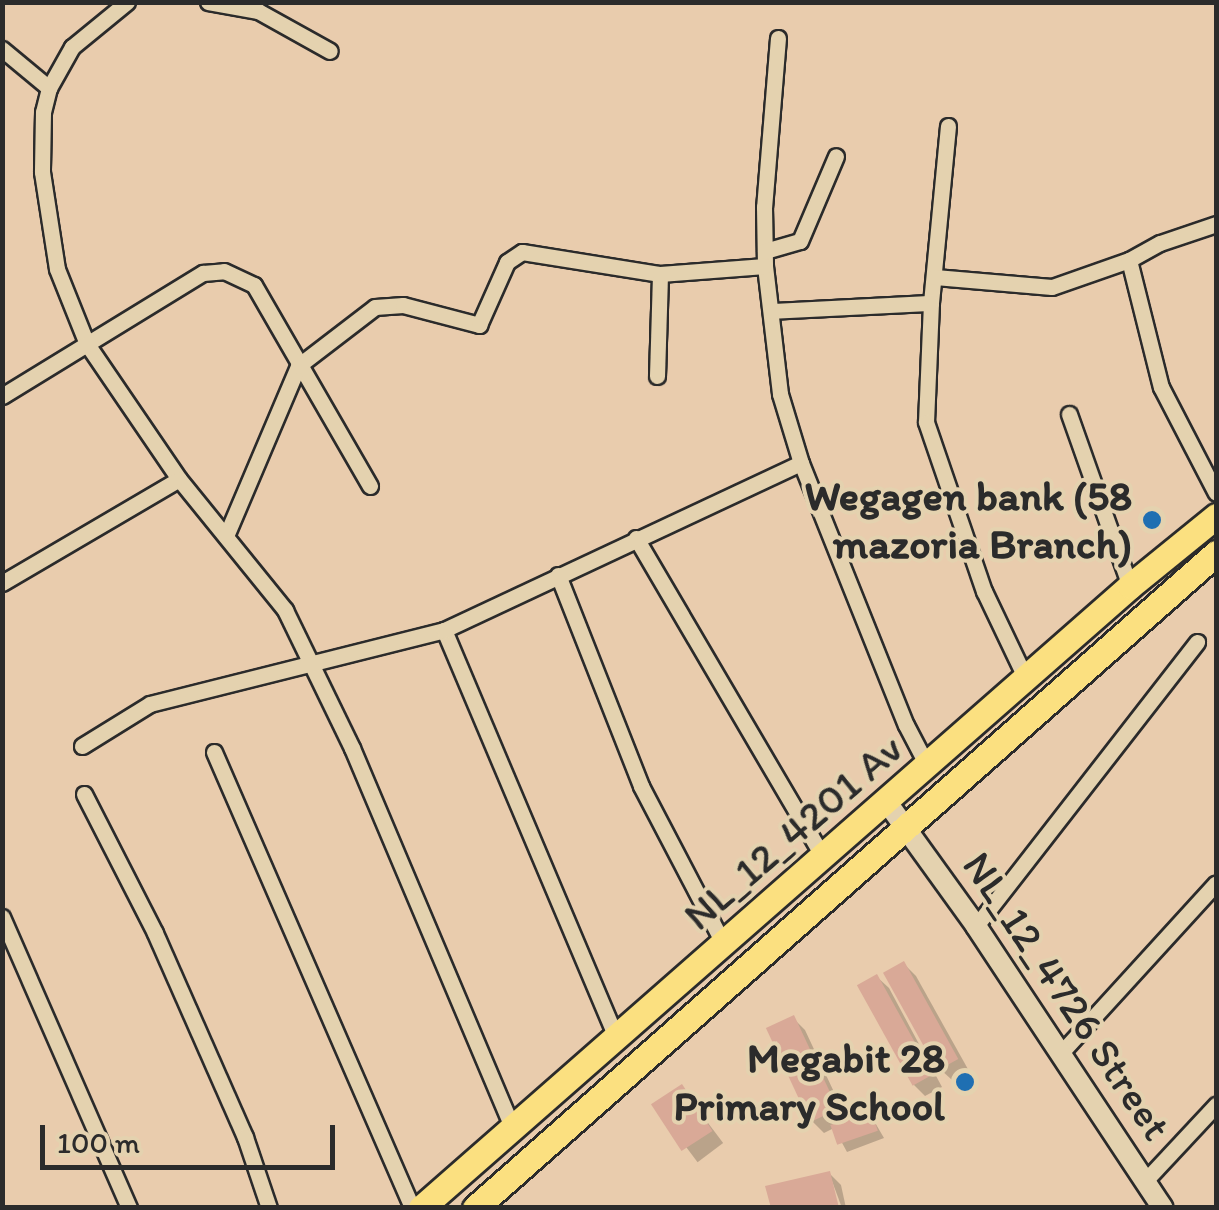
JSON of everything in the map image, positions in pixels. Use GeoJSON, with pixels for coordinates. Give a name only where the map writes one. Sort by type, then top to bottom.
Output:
{"type":"FeatureCollection","features":[{"type":"Feature","properties":{"kind":"main road","name":"NL_12_4201 Av"},"geometry":{"type":"LineString","coordinates":[[421,1208],[1130,586],[1216,516]]}},
{"type":"Feature","properties":{"kind":"main road","name":"NL_12_4201 Av"},"geometry":{"type":"LineString","coordinates":[[476,1208],[1216,554]]}},
{"type":"Feature","properties":{"kind":"street"},"geometry":{"type":"LineString","coordinates":[[127,2],[72,48],[48,88],[43,112],[42,172],[56,269],[88,344],[179,479],[285,610],[352,748],[513,1130]]}},
{"type":"Feature","properties":{"kind":"street"},"geometry":{"type":"LineString","coordinates":[[208,2],[258,10],[330,51]]}},
{"type":"Feature","properties":{"kind":"street"},"geometry":{"type":"LineString","coordinates":[[778,38],[765,258],[780,394],[801,463],[906,725],[928,767]]}},
{"type":"Feature","properties":{"kind":"street"},"geometry":{"type":"LineString","coordinates":[[2,49],[48,88]]}},
{"type":"Feature","properties":{"kind":"street"},"geometry":{"type":"LineString","coordinates":[[948,126],[925,397],[932,447],[984,591],[1026,679]]}},
{"type":"Feature","properties":{"kind":"street"},"geometry":{"type":"LineString","coordinates":[[226,536],[298,366],[375,307],[403,306],[479,325],[507,262],[522,252],[660,274],[765,258],[800,241],[836,156]]}},
{"type":"Feature","properties":{"kind":"street"},"geometry":{"type":"LineString","coordinates":[[935,277],[1052,287],[1216,224]]}},
{"type":"Feature","properties":{"kind":"street"},"geometry":{"type":"LineString","coordinates":[[1129,260],[1161,387],[1216,493]]}},
{"type":"Feature","properties":{"kind":"street"},"geometry":{"type":"LineString","coordinates":[[2,396],[203,272],[224,271],[254,284],[370,486]]}},
{"type":"Feature","properties":{"kind":"street"},"geometry":{"type":"LineString","coordinates":[[658,376],[660,274]]}},
{"type":"Feature","properties":{"kind":"street"},"geometry":{"type":"LineString","coordinates":[[771,311],[932,303]]}},
{"type":"Feature","properties":{"kind":"street"},"geometry":{"type":"LineString","coordinates":[[1069,414],[1130,586]]}},
{"type":"Feature","properties":{"kind":"street"},"geometry":{"type":"LineString","coordinates":[[82,746],[150,704],[444,630],[801,463]]}},
{"type":"Feature","properties":{"kind":"street"},"geometry":{"type":"LineString","coordinates":[[2,583],[179,479]]}},
{"type":"Feature","properties":{"kind":"street"},"geometry":{"type":"LineString","coordinates":[[636,538],[824,857]]}},
{"type":"Feature","properties":{"kind":"street"},"geometry":{"type":"LineString","coordinates":[[558,575],[642,786],[724,945]]}},
{"type":"Feature","properties":{"kind":"street"},"geometry":{"type":"LineString","coordinates":[[444,630],[617,1040]]}},
{"type":"Feature","properties":{"kind":"street"},"geometry":{"type":"LineString","coordinates":[[976,926],[1198,642]]}},
{"type":"Feature","properties":{"kind":"street"},"geometry":{"type":"LineString","coordinates":[[214,752],[412,1208]]}},
{"type":"Feature","properties":{"kind":"street"},"geometry":{"type":"LineString","coordinates":[[84,794],[155,934],[245,1137],[269,1208]]}},
{"type":"Feature","properties":{"kind":"street","name":"NL_12_4726 Street"},"geometry":{"type":"LineString","coordinates":[[886,801],[976,926],[1164,1208]]}},
{"type":"Feature","properties":{"kind":"street"},"geometry":{"type":"LineString","coordinates":[[1060,1054],[1216,883]]}},
{"type":"Feature","properties":{"kind":"street"},"geometry":{"type":"LineString","coordinates":[[2,917],[129,1208]]}},
{"type":"Feature","properties":{"kind":"street"},"geometry":{"type":"LineString","coordinates":[[1146,1180],[1216,1106]]}},
{"type":"Feature","properties":{"kind":"building"},"geometry":{"type":"Polygon","coordinates":[[[904,961],[958,1059],[937,1071],[883,973],[904,961]]]}},
{"type":"Feature","properties":{"kind":"building"},"geometry":{"type":"Polygon","coordinates":[[[877,974],[933,1075],[913,1086],[857,985],[877,974]]]}},
{"type":"Feature","properties":{"kind":"building"},"geometry":{"type":"Polygon","coordinates":[[[794,1015],[838,1109],[810,1122],[766,1028],[794,1015]]]}},
{"type":"Feature","properties":{"kind":"building"},"geometry":{"type":"Polygon","coordinates":[[[682,1084],[712,1131],[681,1151],[651,1104],[682,1084]]]}},
{"type":"Feature","properties":{"kind":"building"},"geometry":{"type":"Polygon","coordinates":[[[871,1111],[878,1131],[837,1145],[830,1125],[871,1111]]]}},
{"type":"Feature","properties":{"kind":"building"},"geometry":{"type":"Polygon","coordinates":[[[830,1171],[839,1208],[771,1208],[765,1186],[830,1171]]]}},
{"type":"Feature","properties":{"kind":"place","name":"Wegagen bank (58 mazoria Branch)"},"geometry":{"type":"Point","coordinates":[1152,520]}},
{"type":"Feature","properties":{"kind":"place","name":"Megabit 28 Primary School"},"geometry":{"type":"Point","coordinates":[965,1082]}}]}
